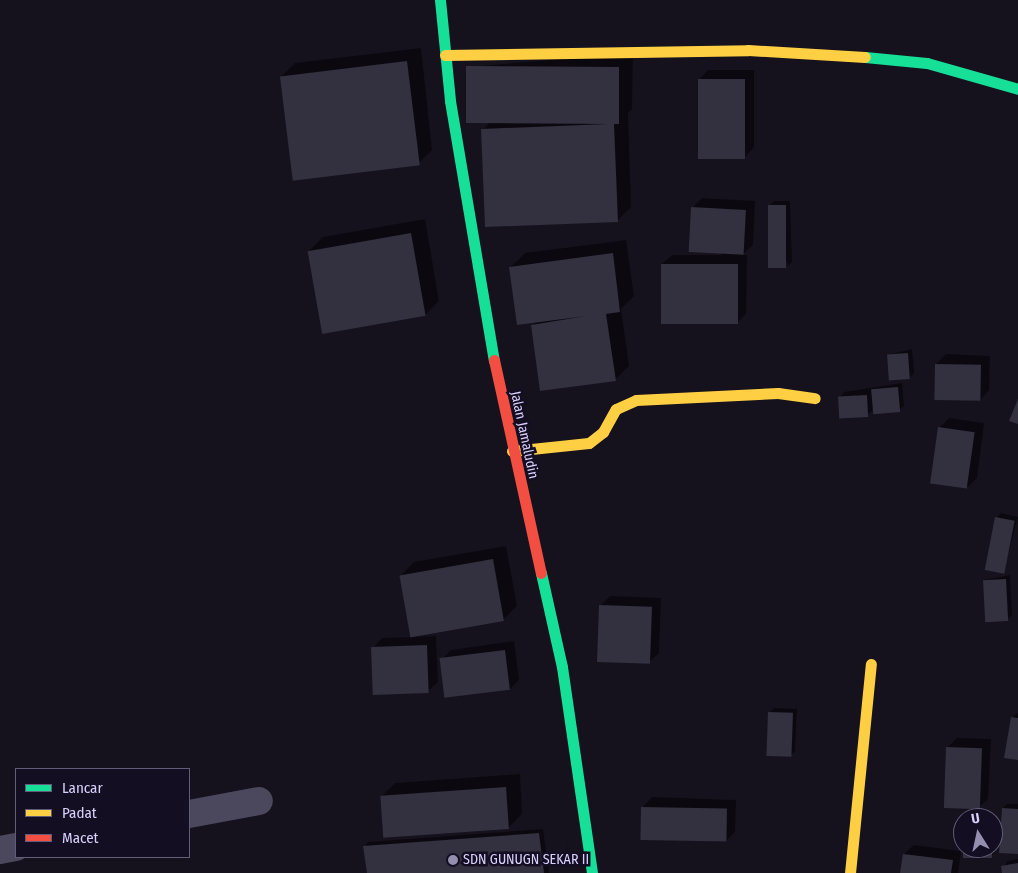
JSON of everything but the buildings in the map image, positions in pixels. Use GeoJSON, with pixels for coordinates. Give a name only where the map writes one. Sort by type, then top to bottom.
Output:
{"type":"FeatureCollection","features":[{"type":"Feature","properties":{"kind":"street","name":"Jalan Jamaludin"},"geometry":{"type":"LineString","coordinates":[[440,0],[445,55],[512,452],[562,667],[592,873]]}},
{"type":"Feature","properties":{"kind":"street"},"geometry":{"type":"LineString","coordinates":[[445,55],[748,50],[860,56],[927,63],[1018,89]]}},
{"type":"Feature","properties":{"kind":"street"},"geometry":{"type":"LineString","coordinates":[[512,452],[589,443],[603,432],[616,409],[636,400],[778,393],[816,398]]}},
{"type":"Feature","properties":{"kind":"street"},"geometry":{"type":"LineString","coordinates":[[850,873],[871,664]]}},
{"type":"Feature","properties":{"kind":"street"},"geometry":{"type":"LineString","coordinates":[[190,814],[258,801]]}},
{"type":"Feature","properties":{"kind":"street"},"geometry":{"type":"LineString","coordinates":[[0,850],[15,847]]}},
{"type":"Feature","properties":{"kind":"traffic: fast"},"geometry":{"type":"LineString","coordinates":[[440,0],[450,101],[494,360]]}},
{"type":"Feature","properties":{"kind":"traffic: fast"},"geometry":{"type":"LineString","coordinates":[[865,57],[927,63],[1018,89]]}},
{"type":"Feature","properties":{"kind":"traffic: fast"},"geometry":{"type":"LineString","coordinates":[[541,573],[562,667],[592,873]]}},
{"type":"Feature","properties":{"kind":"traffic: slow"},"geometry":{"type":"LineString","coordinates":[[445,55],[748,50],[865,57]]}},
{"type":"Feature","properties":{"kind":"traffic: slow"},"geometry":{"type":"LineString","coordinates":[[512,451],[589,443],[603,432],[616,409],[636,400],[778,393],[815,398]]}},
{"type":"Feature","properties":{"kind":"traffic: slow"},"geometry":{"type":"LineString","coordinates":[[850,873],[871,664]]}},
{"type":"Feature","properties":{"kind":"traffic: jam"},"geometry":{"type":"LineString","coordinates":[[494,360],[541,573]]}},
{"type":"Feature","properties":{"kind":"place","name":"SDN GUNUGN SEKAR II"},"geometry":{"type":"Point","coordinates":[453,860]}}]}
